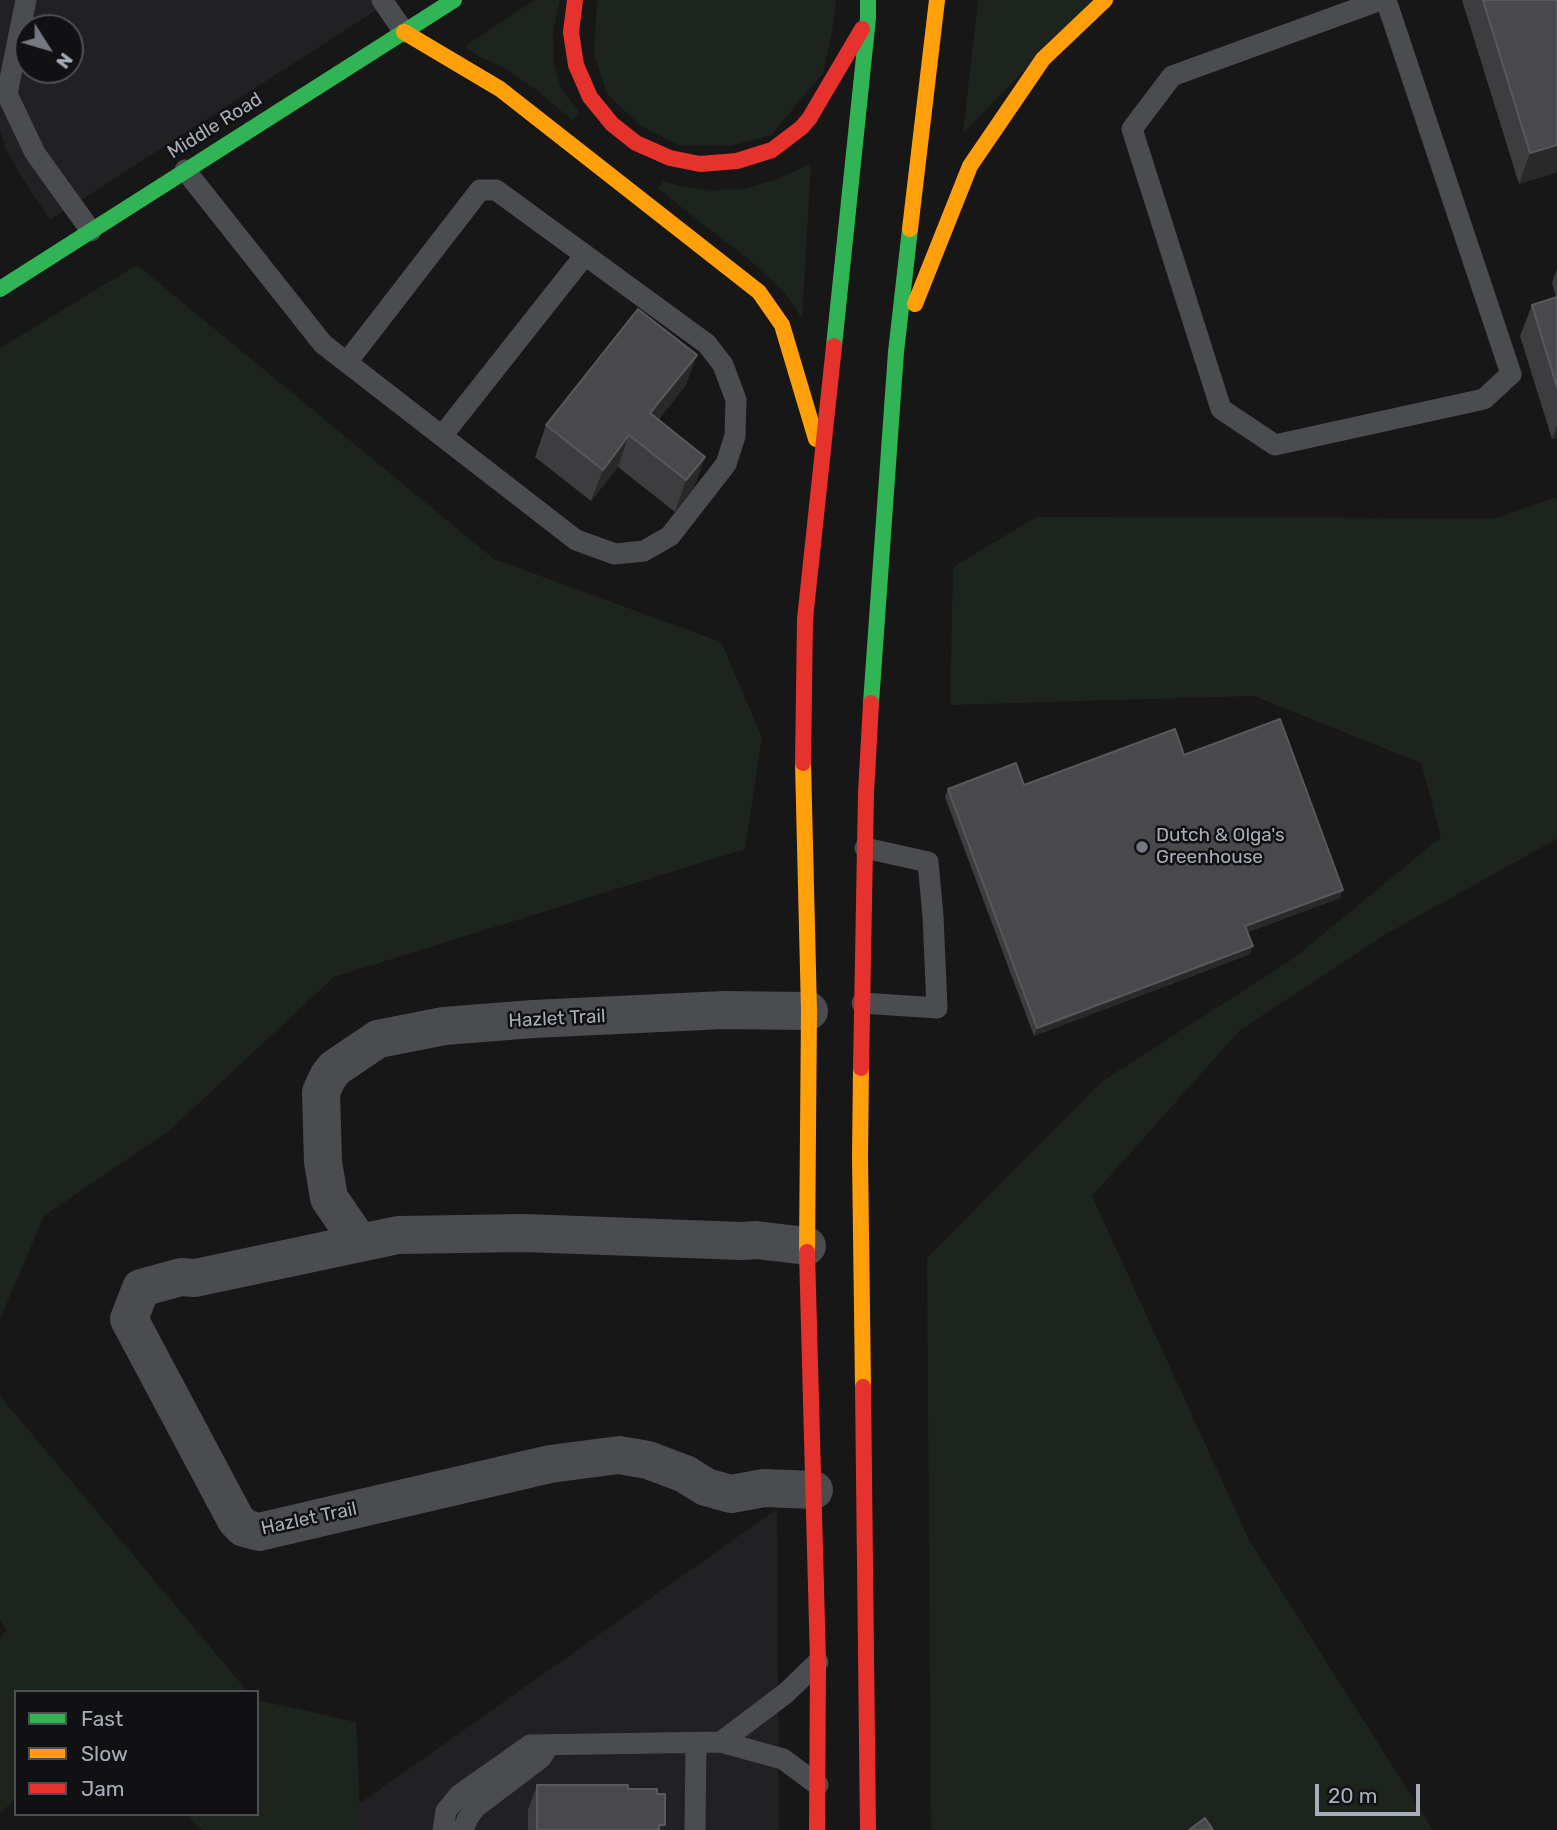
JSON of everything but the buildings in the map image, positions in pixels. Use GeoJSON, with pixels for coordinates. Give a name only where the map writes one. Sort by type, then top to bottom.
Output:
{"type":"FeatureCollection","features":[{"type":"Feature","properties":{"kind":"main road","name":"Middle Road"},"geometry":{"type":"LineString","coordinates":[[0,289],[454,0]]}},
{"type":"Feature","properties":{"kind":"main road"},"geometry":{"type":"LineString","coordinates":[[575,0],[571,32],[576,65],[590,97],[612,124],[636,143],[670,158],[700,164],[737,161],[772,150],[801,128],[868,18]]}},
{"type":"Feature","properties":{"kind":"main road"},"geometry":{"type":"LineString","coordinates":[[817,1830],[818,1662],[807,1246],[809,1011],[803,778],[805,619],[868,0]]}},
{"type":"Feature","properties":{"kind":"main road"},"geometry":{"type":"LineString","coordinates":[[867,1830],[860,1157],[866,793],[874,643],[896,352],[937,0]]}},
{"type":"Feature","properties":{"kind":"main road"},"geometry":{"type":"LineString","coordinates":[[896,352],[970,166],[1043,59],[1105,0]]}},
{"type":"Feature","properties":{"kind":"main road"},"geometry":{"type":"LineString","coordinates":[[404,32],[500,89],[760,292],[782,325],[822,458]]}},
{"type":"Feature","properties":{"kind":"street","name":"Hazlet Trail"},"geometry":{"type":"LineString","coordinates":[[359,1242],[329,1198],[323,1162],[321,1092],[335,1068],[378,1039],[444,1026],[533,1019],[724,1010],[809,1011]]}},
{"type":"Feature","properties":{"kind":"street","name":"Hazlet Trail"},"geometry":{"type":"LineString","coordinates":[[807,1246],[756,1240],[524,1233],[398,1235],[141,1288],[130,1319],[236,1520],[244,1528],[259,1532],[550,1464],[618,1455],[648,1460],[685,1474],[706,1487],[732,1494],[764,1488],[814,1490]]}},
{"type":"Feature","properties":{"kind":"lane"},"geometry":{"type":"LineString","coordinates":[[26,0],[7,94],[35,153],[91,231]]}},
{"type":"Feature","properties":{"kind":"lane"},"geometry":{"type":"LineString","coordinates":[[383,0],[404,32]]}},
{"type":"Feature","properties":{"kind":"lane"},"geometry":{"type":"LineString","coordinates":[[1383,0],[1511,374],[1484,399],[1275,445],[1221,408],[1132,129],[1172,76],[1383,0]]}},
{"type":"Feature","properties":{"kind":"lane"},"geometry":{"type":"LineString","coordinates":[[186,170],[323,344],[576,540],[615,554],[644,551],[670,536],[726,464],[735,436],[736,400],[723,365],[707,344],[496,190],[480,190],[347,362]]}},
{"type":"Feature","properties":{"kind":"lane"},"geometry":{"type":"LineString","coordinates":[[442,436],[585,255]]}},
{"type":"Feature","properties":{"kind":"lane"},"geometry":{"type":"LineString","coordinates":[[862,1003],[937,1008],[928,862],[865,848]]}},
{"type":"Feature","properties":{"kind":"lane"},"geometry":{"type":"LineString","coordinates":[[721,1742],[786,1693],[818,1662]]}},
{"type":"Feature","properties":{"kind":"lane"},"geometry":{"type":"LineString","coordinates":[[695,1830],[696,1742]]}},
{"type":"Feature","properties":{"kind":"lane"},"geometry":{"type":"LineString","coordinates":[[443,1830],[446,1811],[458,1795],[530,1745],[721,1742],[783,1759],[818,1785]]}},
{"type":"Feature","properties":{"kind":"lane"},"geometry":{"type":"LineString","coordinates":[[463,1830],[475,1808],[541,1758],[549,1745]]}},
{"type":"Feature","properties":{"kind":"shaded area"},"geometry":{"type":"Polygon","coordinates":[[[0,0],[392,0],[50,220],[5,147],[0,129],[0,0]]]}},
{"type":"Feature","properties":{"kind":"shaded area"},"geometry":{"type":"Polygon","coordinates":[[[534,0],[560,0],[553,31],[554,64],[561,89],[580,113],[572,120],[539,92],[503,67],[478,56],[465,46],[534,0]]]}},
{"type":"Feature","properties":{"kind":"shaded area"},"geometry":{"type":"Polygon","coordinates":[[[597,0],[836,0],[823,73],[771,135],[731,146],[681,146],[641,126],[607,94],[594,53],[597,0]]]}},
{"type":"Feature","properties":{"kind":"shaded area"},"geometry":{"type":"Polygon","coordinates":[[[978,0],[1094,0],[963,133],[978,0]]]}},
{"type":"Feature","properties":{"kind":"shaded area"},"geometry":{"type":"Polygon","coordinates":[[[811,164],[802,318],[783,291],[753,263],[657,188],[664,181],[710,190],[745,189],[780,178],[811,164]]]}},
{"type":"Feature","properties":{"kind":"shaded area"},"geometry":{"type":"Polygon","coordinates":[[[137,265],[494,559],[721,642],[762,737],[745,849],[334,977],[170,1130],[44,1216],[0,1319],[0,348],[137,265]]]}},
{"type":"Feature","properties":{"kind":"shaded area"},"geometry":{"type":"Polygon","coordinates":[[[1557,497],[1557,839],[1388,933],[1240,1030],[1092,1196],[1249,1540],[1433,1830],[931,1830],[927,1258],[1101,1082],[1294,958],[1441,837],[1421,763],[1254,696],[950,705],[953,567],[1036,517],[1496,518],[1557,497]]]}},
{"type":"Feature","properties":{"kind":"shaded area"},"geometry":{"type":"Polygon","coordinates":[[[0,1396],[246,1690],[14,1690],[14,1801],[0,1813],[0,1637],[7,1630],[0,1620],[0,1396]]]}},
{"type":"Feature","properties":{"kind":"shaded area"},"geometry":{"type":"Polygon","coordinates":[[[777,1509],[779,1830],[360,1830],[359,1804],[777,1509]]]}},
{"type":"Feature","properties":{"kind":"shaded area"},"geometry":{"type":"Polygon","coordinates":[[[259,1700],[356,1722],[361,1830],[202,1830],[187,1816],[259,1816],[259,1700]]]}},
{"type":"Feature","properties":{"kind":"traffic: fast"},"geometry":{"type":"LineString","coordinates":[[0,289],[454,0]]}},
{"type":"Feature","properties":{"kind":"traffic: fast"},"geometry":{"type":"LineString","coordinates":[[834,346],[868,0]]}},
{"type":"Feature","properties":{"kind":"traffic: fast"},"geometry":{"type":"LineString","coordinates":[[871,703],[896,352],[910,229]]}},
{"type":"Feature","properties":{"kind":"traffic: slow"},"geometry":{"type":"LineString","coordinates":[[910,229],[937,0]]}},
{"type":"Feature","properties":{"kind":"traffic: slow"},"geometry":{"type":"LineString","coordinates":[[915,304],[970,166],[1043,59],[1105,0]]}},
{"type":"Feature","properties":{"kind":"traffic: slow"},"geometry":{"type":"LineString","coordinates":[[404,32],[500,89],[759,292],[782,325],[816,439]]}},
{"type":"Feature","properties":{"kind":"traffic: slow"},"geometry":{"type":"LineString","coordinates":[[803,763],[809,1011],[807,1252]]}},
{"type":"Feature","properties":{"kind":"traffic: slow"},"geometry":{"type":"LineString","coordinates":[[861,1068],[863,1387]]}},
{"type":"Feature","properties":{"kind":"traffic: jam"},"geometry":{"type":"LineString","coordinates":[[575,0],[571,32],[576,65],[590,97],[612,124],[636,143],[670,158],[700,164],[737,161],[772,150],[801,128],[862,29]]}},
{"type":"Feature","properties":{"kind":"traffic: jam"},"geometry":{"type":"LineString","coordinates":[[803,763],[805,619],[834,346]]}},
{"type":"Feature","properties":{"kind":"traffic: jam"},"geometry":{"type":"LineString","coordinates":[[861,1068],[866,793],[871,703]]}},
{"type":"Feature","properties":{"kind":"traffic: jam"},"geometry":{"type":"LineString","coordinates":[[807,1252],[818,1662],[817,1830]]}},
{"type":"Feature","properties":{"kind":"traffic: jam"},"geometry":{"type":"LineString","coordinates":[[863,1387],[868,1830]]}},
{"type":"Feature","properties":{"kind":"place","name":"Dutch & Olga's Greenhouse"},"geometry":{"type":"Point","coordinates":[1142,847]}}]}
